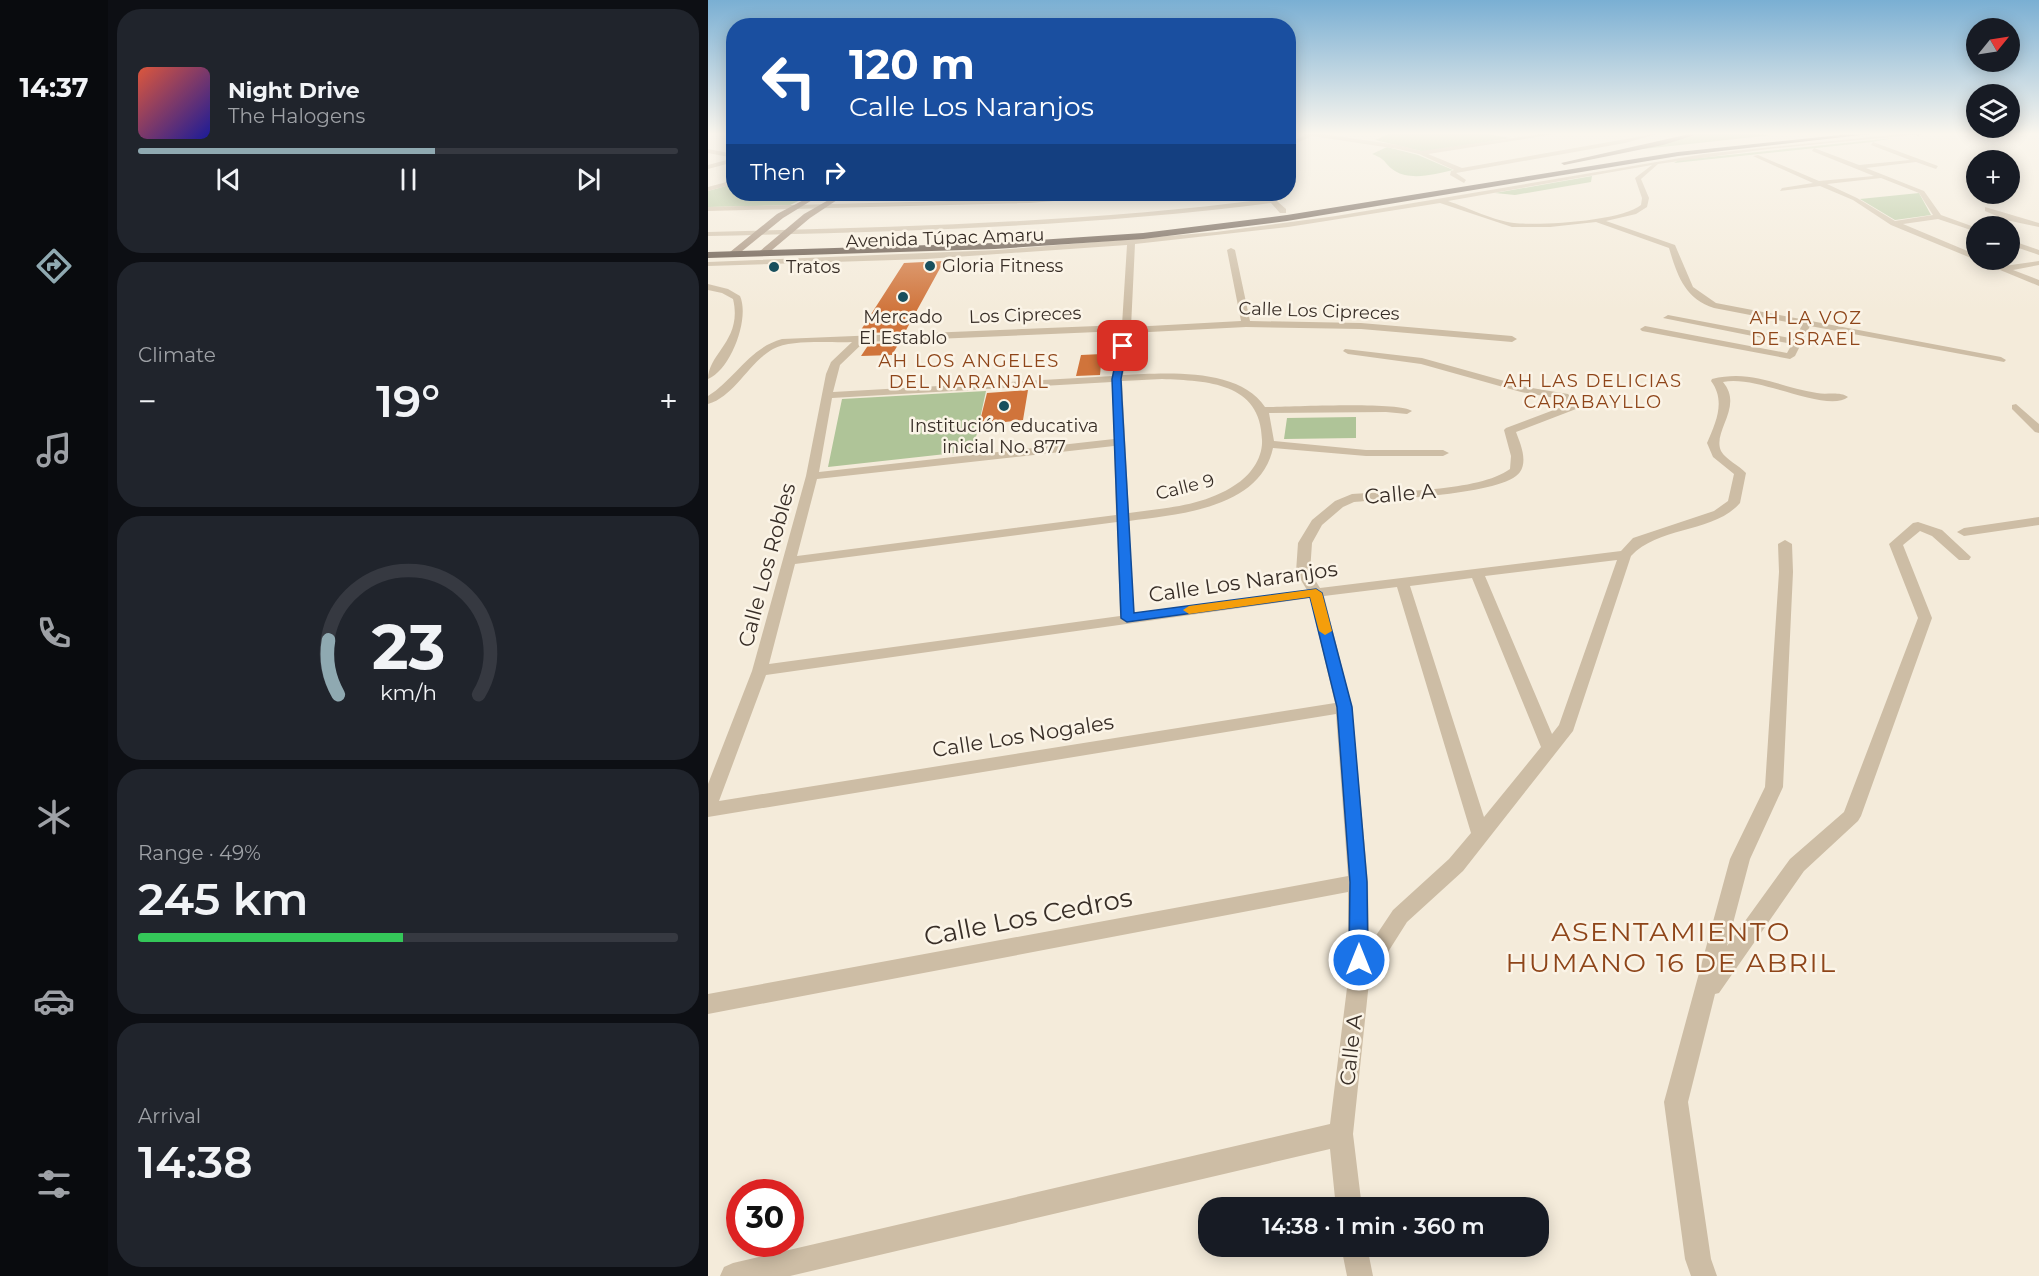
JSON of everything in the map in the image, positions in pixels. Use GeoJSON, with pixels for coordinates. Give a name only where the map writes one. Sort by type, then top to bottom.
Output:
{"type":"FeatureCollection","features":[{"type":"Feature","properties":{"kind":"highway","name":"Avenida Túpac Amaru"},"geometry":{"type":"LineString","coordinates":[[708,246],[1056,235],[1189,224],[1283,212],[1397,193]]}},
{"type":"Feature","properties":{"kind":"highway","name":"Avenida Túpac Amaru"},"geometry":{"type":"LineString","coordinates":[[708,255],[1082,241],[1270,224],[1439,193]]}},
{"type":"Feature","properties":{"kind":"highway"},"geometry":{"type":"LineString","coordinates":[[1082,241],[1114,246]]}},
{"type":"Feature","properties":{"kind":"street","name":"Avenida Túpac Amaru"},"geometry":{"type":"LineString","coordinates":[[708,264],[1114,246],[1481,193]]}},
{"type":"Feature","properties":{"kind":"street"},"geometry":{"type":"LineString","coordinates":[[1425,195],[1512,225],[1550,225],[1597,220],[1632,213],[1642,209],[1646,202],[1644,193]]}},
{"type":"Feature","properties":{"kind":"street"},"geometry":{"type":"LineString","coordinates":[[1840,193],[1894,223],[1966,253]]}},
{"type":"Feature","properties":{"kind":"street"},"geometry":{"type":"LineString","coordinates":[[1922,193],[1938,217]]}},
{"type":"Feature","properties":{"kind":"street"},"geometry":{"type":"LineString","coordinates":[[722,263],[759,233],[806,201]]}},
{"type":"Feature","properties":{"kind":"street"},"geometry":{"type":"LineString","coordinates":[[752,262],[786,232],[831,201]]}},
{"type":"Feature","properties":{"kind":"street"},"geometry":{"type":"LineString","coordinates":[[905,205],[911,201]]}},
{"type":"Feature","properties":{"kind":"street"},"geometry":{"type":"LineString","coordinates":[[708,209],[1030,201]]}},
{"type":"Feature","properties":{"kind":"street"},"geometry":{"type":"LineString","coordinates":[[1272,201],[1283,212]]}},
{"type":"Feature","properties":{"kind":"street","name":"Avenida Túpac Amaru"},"geometry":{"type":"LineString","coordinates":[[708,234],[1058,224],[1152,216],[1272,201]]}},
{"type":"Feature","properties":{"kind":"street"},"geometry":{"type":"LineString","coordinates":[[1989,209],[2009,219],[2039,225]]}},
{"type":"Feature","properties":{"kind":"street"},"geometry":{"type":"LineString","coordinates":[[1894,223],[1938,217],[1966,226]]}},
{"type":"Feature","properties":{"kind":"street"},"geometry":{"type":"LineString","coordinates":[[1597,220],[1672,247],[1688,288],[1702,301],[1728,309],[1808,322],[2001,360]]}},
{"type":"Feature","properties":{"kind":"street"},"geometry":{"type":"LineString","coordinates":[[1127,618],[1117,379],[1126,329],[1131,244]]}},
{"type":"Feature","properties":{"kind":"street"},"geometry":{"type":"LineString","coordinates":[[2020,245],[2038,251]]}},
{"type":"Feature","properties":{"kind":"street"},"geometry":{"type":"LineString","coordinates":[[1231,250],[1245,324]]}},
{"type":"Feature","properties":{"kind":"street"},"geometry":{"type":"LineString","coordinates":[[2020,266],[2039,263]]}},
{"type":"Feature","properties":{"kind":"street"},"geometry":{"type":"LineString","coordinates":[[2006,270],[2039,283]]}},
{"type":"Feature","properties":{"kind":"street"},"geometry":{"type":"LineString","coordinates":[[708,287],[732,294],[737,298],[740,309],[735,334],[726,354],[708,376]]}},
{"type":"Feature","properties":{"kind":"street"},"geometry":{"type":"LineString","coordinates":[[1668,318],[1798,342]]}},
{"type":"Feature","properties":{"kind":"street"},"geometry":{"type":"LineString","coordinates":[[1645,329],[1790,356],[1808,322]]}},
{"type":"Feature","properties":{"kind":"street","name":"Calle Los Cipreces"},"geometry":{"type":"LineString","coordinates":[[1126,329],[1245,324],[1361,326],[1512,339]]}},
{"type":"Feature","properties":{"kind":"street","name":"Los Cipreces"},"geometry":{"type":"LineString","coordinates":[[708,400],[721,392],[763,350],[782,342],[1126,329]]}},
{"type":"Feature","properties":{"kind":"street","name":"Calle Los Robles"},"geometry":{"type":"LineString","coordinates":[[708,808],[760,671],[812,476],[835,364],[862,338]]}},
{"type":"Feature","properties":{"kind":"street","name":"Calle A"},"geometry":{"type":"LineString","coordinates":[[1348,351],[1422,361],[1525,390],[1564,396],[1573,404],[1572,407],[1510,430],[1517,460],[1515,471],[1505,480],[1483,486],[1352,498],[1339,504],[1317,523],[1305,543],[1304,572],[1316,593],[1344,707],[1358,882],[1359,980],[1341,1134],[1348,1197]]}},
{"type":"Feature","properties":{"kind":"street"},"geometry":{"type":"LineString","coordinates":[[827,395],[1162,376],[1211,380],[1243,392],[1262,410],[1268,444],[1366,453],[1443,453]]}},
{"type":"Feature","properties":{"kind":"street"},"geometry":{"type":"LineString","coordinates":[[1359,980],[1400,916],[1456,865],[1567,727],[1625,555],[1638,541],[1718,514],[1734,502],[1740,473],[1717,455],[1713,443],[1725,411],[1724,389],[1716,381],[1730,378],[1755,380],[1817,396],[1843,397]]}},
{"type":"Feature","properties":{"kind":"street"},"geometry":{"type":"LineString","coordinates":[[2016,407],[2038,428]]}},
{"type":"Feature","properties":{"kind":"street"},"geometry":{"type":"LineString","coordinates":[[1262,410],[1386,409],[1407,411]]}},
{"type":"Feature","properties":{"kind":"street"},"geometry":{"type":"LineString","coordinates":[[812,476],[1118,442]]}},
{"type":"Feature","properties":{"kind":"street","name":"Calle 9"},"geometry":{"type":"LineString","coordinates":[[788,561],[1180,510],[1227,495],[1244,485],[1255,474],[1268,444]]}},
{"type":"Feature","properties":{"kind":"street"},"geometry":{"type":"LineString","coordinates":[[1964,532],[2039,521]]}},
{"type":"Feature","properties":{"kind":"street"},"geometry":{"type":"LineString","coordinates":[[1705,994],[1797,865],[1852,816],[1925,618],[1896,544],[1918,526],[1937,533],[1964,557]]}},
{"type":"Feature","properties":{"kind":"street"},"geometry":{"type":"LineString","coordinates":[[1704,1276],[1698,1259],[1676,1102],[1740,859],[1774,787],[1786,572],[1785,544]]}},
{"type":"Feature","properties":{"kind":"street","name":"Calle Los Naranjos"},"geometry":{"type":"LineString","coordinates":[[760,671],[1127,618],[1625,555]]}},
{"type":"Feature","properties":{"kind":"street"},"geometry":{"type":"LineString","coordinates":[[1477,573],[1550,748]]}},
{"type":"Feature","properties":{"kind":"street"},"geometry":{"type":"LineString","coordinates":[[1402,582],[1481,835]]}},
{"type":"Feature","properties":{"kind":"street","name":"Calle Los Nogales"},"geometry":{"type":"LineString","coordinates":[[708,808],[1344,707]]}},
{"type":"Feature","properties":{"kind":"street","name":"Calle Los Cedros"},"geometry":{"type":"LineString","coordinates":[[708,1004],[1358,882]]}},
{"type":"Feature","properties":{"kind":"street"},"geometry":{"type":"LineString","coordinates":[[733,1276],[1341,1134]]}},
{"type":"Feature","properties":{"kind":"street"},"geometry":{"type":"LineString","coordinates":[[1356,1257],[1360,1276]]}},
{"type":"Feature","properties":{"kind":"green space"},"geometry":{"type":"Polygon","coordinates":[[[708,193],[726,193],[726,201],[798,201],[790,205],[708,207],[708,193]]]}},
{"type":"Feature","properties":{"kind":"green space"},"geometry":{"type":"Polygon","coordinates":[[[1495,193],[1498,193],[1529,193],[1515,195],[1495,193]]]}},
{"type":"Feature","properties":{"kind":"green space"},"geometry":{"type":"Polygon","coordinates":[[[1919,193],[1931,215],[1895,220],[1860,199],[1919,193]]]}},
{"type":"Feature","properties":{"kind":"green space"},"geometry":{"type":"Polygon","coordinates":[[[986,391],[973,451],[828,467],[842,399],[986,391]]]}},
{"type":"Feature","properties":{"kind":"green space"},"geometry":{"type":"Polygon","coordinates":[[[1356,417],[1356,438],[1284,439],[1287,418],[1356,417]]]}},
{"type":"Feature","properties":{"kind":"building","name":"Mercado El Establo"},"geometry":{"type":"Polygon","coordinates":[[[944,261],[905,332],[859,333],[904,263],[944,261]]]}},
{"type":"Feature","properties":{"kind":"building"},"geometry":{"type":"Polygon","coordinates":[[[899,343],[892,355],[861,356],[869,344],[899,343]]]}},
{"type":"Feature","properties":{"kind":"building"},"geometry":{"type":"Polygon","coordinates":[[[1102,354],[1100,375],[1076,376],[1081,355],[1102,354]]]}},
{"type":"Feature","properties":{"kind":"building","name":"Institución educativa inicial No. 877"},"geometry":{"type":"Polygon","coordinates":[[[1028,390],[1023,420],[979,425],[987,393],[1028,390]]]}},
{"type":"Feature","properties":{"kind":"slow traffic"},"geometry":{"type":"LineString","coordinates":[[1189,610],[1316,593],[1325,631]]}},
{"type":"Feature","properties":{"kind":"place","name":"Gloria Fitness"},"geometry":{"type":"Point","coordinates":[930,266]}},
{"type":"Feature","properties":{"kind":"place","name":"Tratos"},"geometry":{"type":"Point","coordinates":[774,267]}},
{"type":"Feature","properties":{"kind":"place","name":"Mercado El Establo"},"geometry":{"type":"Point","coordinates":[903,297]}},
{"type":"Feature","properties":{"kind":"place","name":"Institución educativa inicial No. 877"},"geometry":{"type":"Point","coordinates":[1004,406]}},
{"type":"Feature","properties":{"kind":"district","name":"AH LA VOZ DE ISRAEL"},"geometry":{"type":"Point","coordinates":[1806,328]}},
{"type":"Feature","properties":{"kind":"district","name":"AH LOS ANGELES DEL NARANJAL"},"geometry":{"type":"Point","coordinates":[969,371]}},
{"type":"Feature","properties":{"kind":"district","name":"AH LAS DELICIAS CARABAYLLO"},"geometry":{"type":"Point","coordinates":[1593,391]}},
{"type":"Feature","properties":{"kind":"district","name":"ASENTAMIENTO HUMANO 16 DE ABRIL"},"geometry":{"type":"Point","coordinates":[1671,948]}},
{"type":"Feature","properties":{"kind":"route"},"geometry":{"type":"LineString","coordinates":[[1123,346],[1117,379],[1117,400],[1127,618],[1316,593],[1344,707],[1358,882],[1359,960]]}}]}
